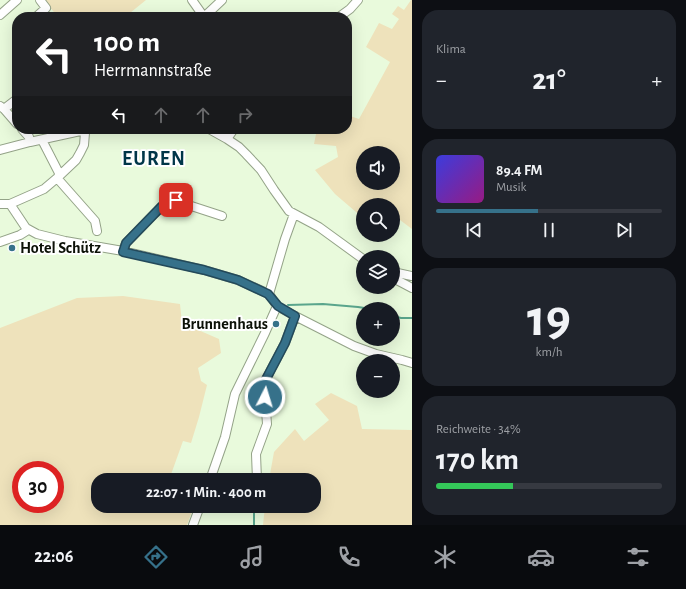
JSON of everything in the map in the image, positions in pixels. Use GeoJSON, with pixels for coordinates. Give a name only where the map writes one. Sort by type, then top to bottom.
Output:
{"type":"FeatureCollection","features":[{"type":"Feature","properties":{"kind":"street"},"geometry":{"type":"LineString","coordinates":[[0,14],[17,0]]}},
{"type":"Feature","properties":{"kind":"street"},"geometry":{"type":"LineString","coordinates":[[40,0],[46,8],[42,12]]}},
{"type":"Feature","properties":{"kind":"street"},"geometry":{"type":"LineString","coordinates":[[192,0],[200,12]]}},
{"type":"Feature","properties":{"kind":"street"},"geometry":{"type":"LineString","coordinates":[[209,12],[222,0]]}},
{"type":"Feature","properties":{"kind":"street"},"geometry":{"type":"LineString","coordinates":[[345,12],[358,0]]}},
{"type":"Feature","properties":{"kind":"street"},"geometry":{"type":"LineString","coordinates":[[12,102],[2,108],[12,119]]}},
{"type":"Feature","properties":{"kind":"street"},"geometry":{"type":"LineString","coordinates":[[26,134],[30,142]]}},
{"type":"Feature","properties":{"kind":"street"},"geometry":{"type":"LineString","coordinates":[[0,150],[68,134]]}},
{"type":"Feature","properties":{"kind":"street"},"geometry":{"type":"LineString","coordinates":[[0,204],[10,204],[44,189],[76,160],[84,145],[85,134]]}},
{"type":"Feature","properties":{"kind":"street"},"geometry":{"type":"LineString","coordinates":[[218,134],[239,147],[261,170],[281,201],[289,210],[319,227],[356,254]]}},
{"type":"Feature","properties":{"kind":"street"},"geometry":{"type":"LineString","coordinates":[[227,139],[230,134]]}},
{"type":"Feature","properties":{"kind":"street"},"geometry":{"type":"LineString","coordinates":[[42,140],[58,177],[95,221],[97,231]]}},
{"type":"Feature","properties":{"kind":"street"},"geometry":{"type":"LineString","coordinates":[[123,252],[126,243],[162,206],[169,202],[176,200],[222,216]]}},
{"type":"Feature","properties":{"kind":"street"},"geometry":{"type":"LineString","coordinates":[[10,204],[28,230],[37,234],[56,240],[123,252],[211,272],[238,280],[268,294],[278,306],[295,316],[362,349],[412,363]]}},
{"type":"Feature","properties":{"kind":"street"},"geometry":{"type":"LineString","coordinates":[[268,294],[294,214]]}},
{"type":"Feature","properties":{"kind":"street"},"geometry":{"type":"LineString","coordinates":[[0,242],[20,235],[28,230]]}},
{"type":"Feature","properties":{"kind":"street"},"geometry":{"type":"LineString","coordinates":[[400,273],[412,276]]}},
{"type":"Feature","properties":{"kind":"street"},"geometry":{"type":"LineString","coordinates":[[400,282],[412,288]]}},
{"type":"Feature","properties":{"kind":"street"},"geometry":{"type":"LineString","coordinates":[[213,473],[225,437],[235,394],[278,306]]}},
{"type":"Feature","properties":{"kind":"street"},"geometry":{"type":"LineString","coordinates":[[257,473],[256,454],[267,424],[264,383],[285,343],[295,316]]}},
{"type":"Feature","properties":{"kind":"street"},"geometry":{"type":"LineString","coordinates":[[193,525],[197,513]]}},
{"type":"Feature","properties":{"kind":"shaded area"},"geometry":{"type":"Polygon","coordinates":[[[44,0],[146,0],[131,12],[54,12],[44,0]]]}},
{"type":"Feature","properties":{"kind":"shaded area"},"geometry":{"type":"Polygon","coordinates":[[[412,0],[412,229],[400,220],[400,198],[356,198],[356,212],[335,194],[315,170],[338,157],[336,146],[314,144],[316,134],[352,134],[352,117],[359,119],[390,62],[366,47],[379,23],[392,29],[399,19],[392,14],[398,6],[404,10],[412,0]]]}},
{"type":"Feature","properties":{"kind":"shaded area"},"geometry":{"type":"Polygon","coordinates":[[[123,296],[180,304],[182,323],[219,339],[221,353],[198,368],[201,381],[207,385],[199,417],[191,443],[183,441],[172,473],[91,473],[91,513],[191,513],[187,525],[0,525],[0,328],[77,298],[123,296]]]}},
{"type":"Feature","properties":{"kind":"shaded area"},"geometry":{"type":"Polygon","coordinates":[[[331,393],[357,406],[362,429],[412,430],[412,525],[263,525],[264,513],[321,513],[321,473],[270,473],[274,452],[295,429],[304,441],[329,420],[315,404],[331,393]]]}},
{"type":"Feature","properties":{"kind":"waterway"},"geometry":{"type":"LineString","coordinates":[[288,305],[323,304],[356,307]]}},
{"type":"Feature","properties":{"kind":"waterway"},"geometry":{"type":"LineString","coordinates":[[400,318],[412,318]]}},
{"type":"Feature","properties":{"kind":"waterway"},"geometry":{"type":"LineString","coordinates":[[254,513],[254,525]]}},
{"type":"Feature","properties":{"kind":"place","name":"Hotel Schütz"},"geometry":{"type":"Point","coordinates":[12,248]}},
{"type":"Feature","properties":{"kind":"place","name":"Brunnenhaus"},"geometry":{"type":"Point","coordinates":[276,324]}},
{"type":"Feature","properties":{"kind":"district","name":"EUREN"},"geometry":{"type":"Point","coordinates":[154,159]}},
{"type":"Feature","properties":{"kind":"route"},"geometry":{"type":"LineString","coordinates":[[176,200],[162,206],[126,243],[123,252],[204,270],[238,280],[268,294],[278,306],[295,316],[285,343],[264,383],[265,397]]}}]}
